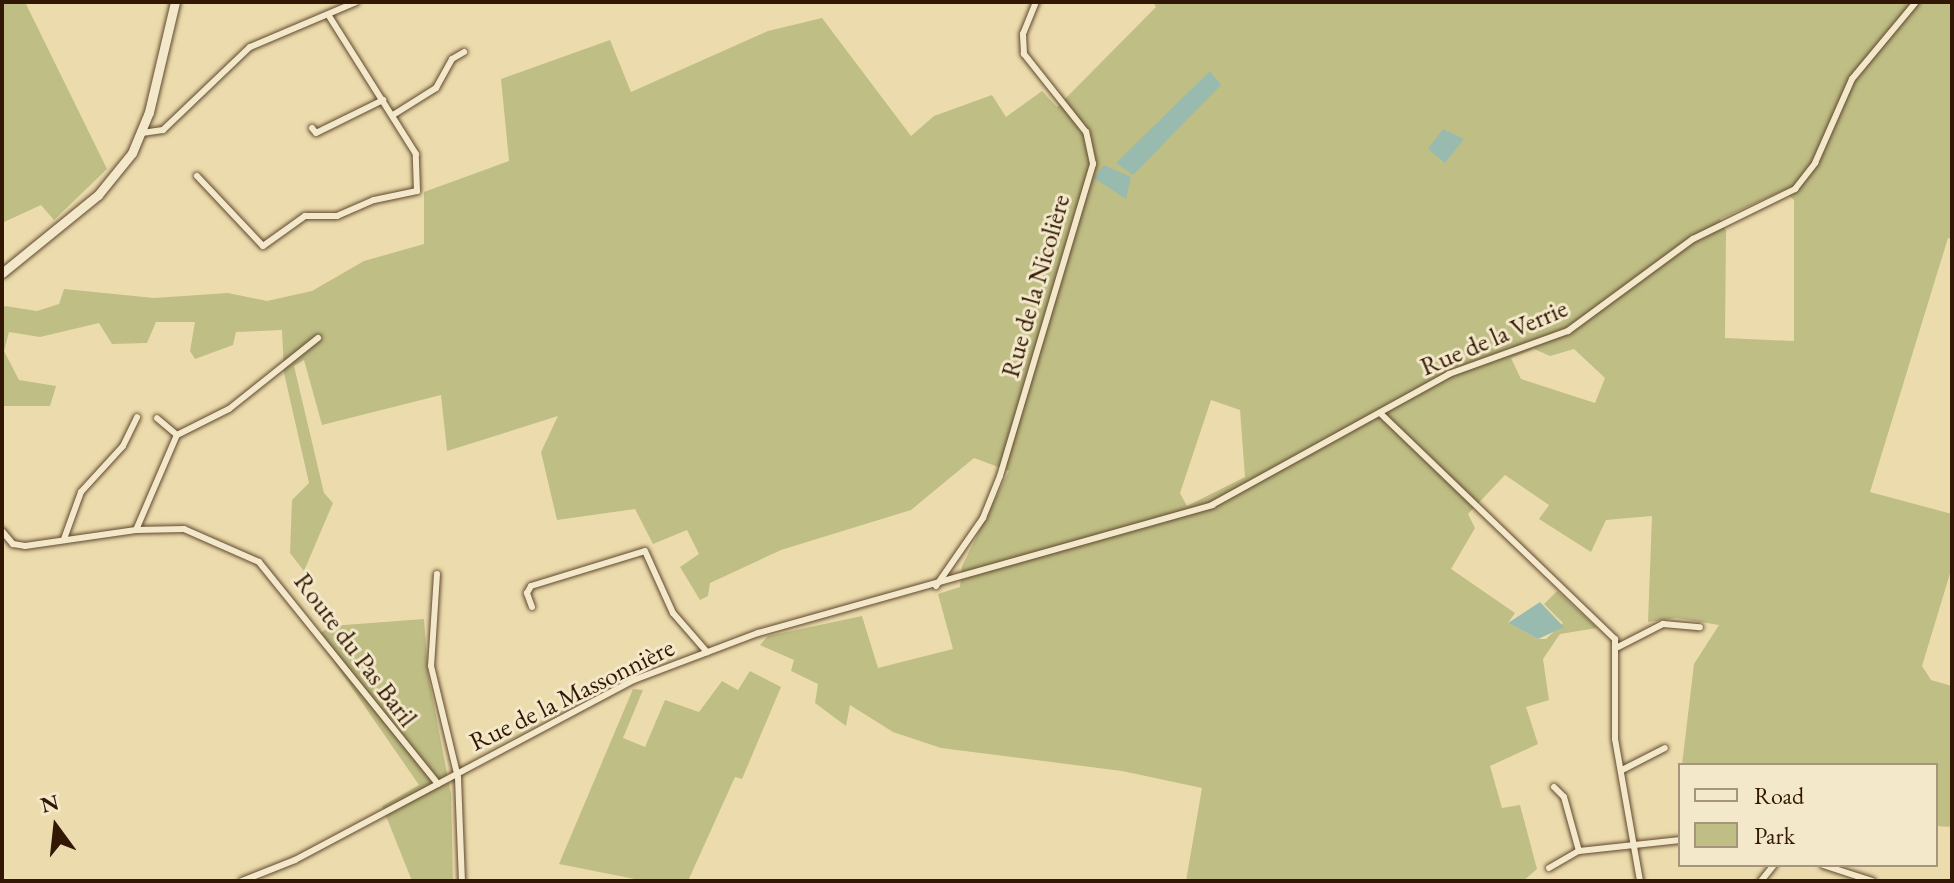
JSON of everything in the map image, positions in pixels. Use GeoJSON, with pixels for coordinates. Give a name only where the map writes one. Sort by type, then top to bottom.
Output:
{"type":"FeatureCollection","features":[{"type":"Feature","properties":{"kind":"street"},"geometry":{"type":"LineString","coordinates":[[2,273],[98,195],[123,167],[142,133],[175,2]]}},
{"type":"Feature","properties":{"kind":"street"},"geometry":{"type":"LineString","coordinates":[[142,133],[163,130],[250,47],[356,2]]}},
{"type":"Feature","properties":{"kind":"street","name":"Rue de la Nicolière"},"geometry":{"type":"LineString","coordinates":[[936,586],[983,518],[1000,476],[1093,164],[1086,132],[1024,54],[1023,34],[1036,2]]}},
{"type":"Feature","properties":{"kind":"street","name":"Rue de la Verrie"},"geometry":{"type":"LineString","coordinates":[[936,586],[1212,505],[1469,364],[1568,331],[1684,245],[1795,189],[1815,163],[1852,79],[1916,2]]}},
{"type":"Feature","properties":{"kind":"street"},"geometry":{"type":"LineString","coordinates":[[197,176],[263,246],[305,216],[337,216],[374,200],[417,191],[416,154],[329,16]]}},
{"type":"Feature","properties":{"kind":"street"},"geometry":{"type":"LineString","coordinates":[[393,115],[436,88],[452,59],[464,52]]}},
{"type":"Feature","properties":{"kind":"street"},"geometry":{"type":"LineString","coordinates":[[312,128],[316,133],[383,100]]}},
{"type":"Feature","properties":{"kind":"street"},"geometry":{"type":"LineString","coordinates":[[136,530],[177,435],[254,392],[318,338]]}},
{"type":"Feature","properties":{"kind":"street"},"geometry":{"type":"LineString","coordinates":[[1380,413],[1605,625],[1618,647],[1614,728],[1640,881]]}},
{"type":"Feature","properties":{"kind":"street"},"geometry":{"type":"LineString","coordinates":[[64,539],[81,492],[123,446],[137,417]]}},
{"type":"Feature","properties":{"kind":"street"},"geometry":{"type":"LineString","coordinates":[[157,418],[177,435]]}},
{"type":"Feature","properties":{"kind":"street","name":"Route du Pas Baril"},"geometry":{"type":"LineString","coordinates":[[3,535],[25,546],[136,530],[184,529],[234,548],[259,562],[282,585],[407,752],[438,784]]}},
{"type":"Feature","properties":{"kind":"street"},"geometry":{"type":"LineString","coordinates":[[532,607],[527,593],[531,586],[645,551],[673,613],[707,652]]}},
{"type":"Feature","properties":{"kind":"street"},"geometry":{"type":"LineString","coordinates":[[437,574],[431,666],[457,775],[462,881]]}},
{"type":"Feature","properties":{"kind":"street","name":"Rue de la Massonnière"},"geometry":{"type":"LineString","coordinates":[[242,881],[295,860],[634,680],[707,652],[936,586]]}},
{"type":"Feature","properties":{"kind":"street"},"geometry":{"type":"LineString","coordinates":[[1618,647],[1663,624],[1700,627]]}},
{"type":"Feature","properties":{"kind":"street"},"geometry":{"type":"LineString","coordinates":[[1622,770],[1665,748]]}},
{"type":"Feature","properties":{"kind":"street"},"geometry":{"type":"LineString","coordinates":[[1554,787],[1564,797],[1579,851]]}},
{"type":"Feature","properties":{"kind":"street"},"geometry":{"type":"LineString","coordinates":[[1549,868],[1579,851],[1678,840]]}},
{"type":"Feature","properties":{"kind":"street"},"geometry":{"type":"LineString","coordinates":[[1829,867],[1872,881]]}},
{"type":"Feature","properties":{"kind":"green space"},"geometry":{"type":"Polygon","coordinates":[[[2,2],[25,2],[107,169],[54,220],[41,205],[2,223],[2,2]]]}},
{"type":"Feature","properties":{"kind":"green space"},"geometry":{"type":"Polygon","coordinates":[[[1153,2],[1952,2],[1952,239],[1948,238],[1870,492],[1952,514],[1952,567],[1922,666],[1931,680],[1952,686],[1952,827],[1938,826],[1938,763],[1682,763],[1694,664],[1719,625],[1676,618],[1648,622],[1652,516],[1606,520],[1591,552],[1539,519],[1549,505],[1505,475],[1468,514],[1475,528],[1451,569],[1515,613],[1508,623],[1538,639],[1546,639],[1563,623],[1544,604],[1557,591],[1597,628],[1560,634],[1543,659],[1549,700],[1526,707],[1538,744],[1490,766],[1502,808],[1520,805],[1537,869],[1523,881],[1186,881],[1202,788],[1122,771],[941,748],[893,732],[850,705],[846,726],[815,703],[818,684],[791,671],[794,660],[760,645],[768,636],[862,616],[878,668],[953,649],[938,594],[960,587],[962,566],[1009,471],[974,458],[911,510],[781,550],[710,583],[708,596],[700,600],[680,567],[699,554],[687,530],[653,544],[635,509],[557,520],[541,452],[558,416],[447,451],[441,395],[322,425],[304,360],[294,366],[324,493],[333,503],[304,571],[290,553],[292,500],[309,483],[284,373],[282,330],[236,332],[233,345],[195,359],[190,351],[195,322],[156,322],[147,343],[112,344],[99,323],[40,337],[9,332],[4,351],[19,380],[56,386],[50,406],[2,406],[2,309],[5,306],[37,311],[59,304],[64,289],[154,298],[228,293],[267,301],[312,291],[364,261],[424,244],[424,192],[509,161],[501,79],[610,40],[631,92],[768,31],[822,18],[911,136],[934,116],[992,95],[1006,117],[1042,91],[1057,107],[1156,7],[1153,2]],[[1784,190],[1720,219],[1726,231],[1725,338],[1794,341],[1794,200],[1784,190]],[[1534,349],[1511,358],[1521,379],[1595,403],[1605,378],[1574,349],[1550,356],[1534,349]],[[1211,400],[1180,493],[1187,506],[1245,477],[1240,410],[1211,400]]]}},
{"type":"Feature","properties":{"kind":"green space"},"geometry":{"type":"Polygon","coordinates":[[[424,619],[428,674],[451,794],[453,881],[412,881],[382,806],[419,785],[316,636],[331,626],[424,619]]]}},
{"type":"Feature","properties":{"kind":"green space"},"geometry":{"type":"Polygon","coordinates":[[[750,671],[781,687],[742,779],[735,777],[688,881],[645,881],[559,864],[633,689],[643,690],[623,738],[645,747],[665,700],[699,712],[722,681],[738,690],[750,671]]]}},
{"type":"Feature","properties":{"kind":"water"},"geometry":{"type":"Polygon","coordinates":[[[1210,71],[1221,85],[1133,175],[1116,163],[1210,71]]]}},
{"type":"Feature","properties":{"kind":"water"},"geometry":{"type":"Polygon","coordinates":[[[1443,129],[1464,139],[1445,163],[1428,149],[1443,129]]]}},
{"type":"Feature","properties":{"kind":"water"},"geometry":{"type":"Polygon","coordinates":[[[1104,165],[1131,177],[1126,199],[1094,178],[1104,165]]]}},
{"type":"Feature","properties":{"kind":"water"},"geometry":{"type":"Polygon","coordinates":[[[1540,602],[1564,627],[1538,639],[1508,623],[1540,602]]]}}]}
